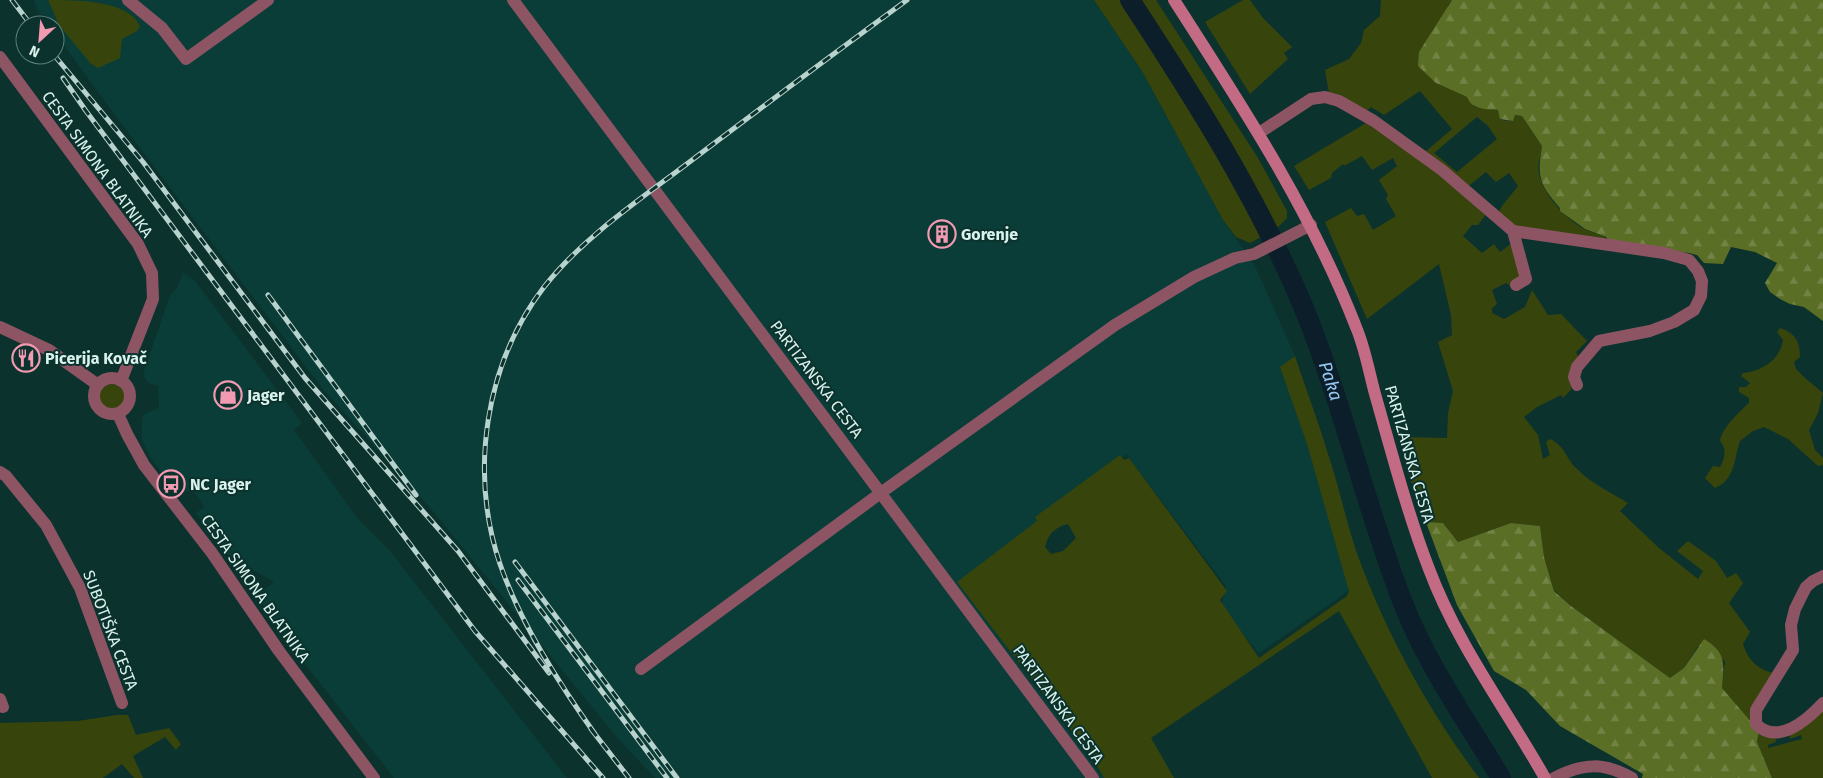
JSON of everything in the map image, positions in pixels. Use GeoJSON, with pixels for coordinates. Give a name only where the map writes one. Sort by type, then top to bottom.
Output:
{"type":"FeatureCollection","features":[{"type":"Feature","properties":{"kind":"main road","name":"PARTIZANSKA CESTA"},"geometry":{"type":"LineString","coordinates":[[1174,0],[1259,133],[1310,225],[1357,329],[1410,519],[1429,570],[1454,627],[1545,778]]}},
{"type":"Feature","properties":{"kind":"street"},"geometry":{"type":"LineString","coordinates":[[128,0],[162,28],[186,59],[268,0]]}},
{"type":"Feature","properties":{"kind":"street","name":"PARTIZANSKA CESTA"},"geometry":{"type":"LineString","coordinates":[[513,0],[882,492],[1093,778]]}},
{"type":"Feature","properties":{"kind":"street","name":"CESTA SIMONA BLATNIKA"},"geometry":{"type":"LineString","coordinates":[[0,57],[138,244],[152,273],[153,299],[121,381]]}},
{"type":"Feature","properties":{"kind":"street"},"geometry":{"type":"LineString","coordinates":[[1259,133],[1311,99],[1325,97],[1339,101],[1374,121],[1442,170],[1513,231],[1676,256],[1689,260],[1698,271],[1702,281],[1701,296],[1694,310],[1674,322],[1650,331],[1599,341],[1584,357],[1578,367],[1574,377],[1576,385]]}},
{"type":"Feature","properties":{"kind":"street"},"geometry":{"type":"LineString","coordinates":[[641,669],[882,492],[1115,325],[1194,277],[1235,258],[1256,252],[1310,225]]}},
{"type":"Feature","properties":{"kind":"street"},"geometry":{"type":"LineString","coordinates":[[1513,231],[1526,279],[1516,285]]}},
{"type":"Feature","properties":{"kind":"street"},"geometry":{"type":"LineString","coordinates":[[0,327],[49,350],[98,385]]}},
{"type":"Feature","properties":{"kind":"street"},"geometry":{"type":"LineString","coordinates":[[109,378],[121,381],[127,385],[130,398],[124,410],[118,414],[111,415],[97,407],[94,400],[98,385],[109,378]]}},
{"type":"Feature","properties":{"kind":"street","name":"CESTA SIMONA BLATNIKA"},"geometry":{"type":"LineString","coordinates":[[118,414],[126,434],[144,465],[212,553],[279,651],[374,778]]}},
{"type":"Feature","properties":{"kind":"street","name":"SUBOTIŠKA CESTA"},"geometry":{"type":"LineString","coordinates":[[0,472],[6,476],[46,525],[80,588],[122,703]]}},
{"type":"Feature","properties":{"kind":"street"},"geometry":{"type":"LineString","coordinates":[[1823,576],[1806,587],[1795,609],[1791,625],[1793,650],[1756,710],[1756,724],[1767,732],[1797,727],[1823,703]]}},
{"type":"Feature","properties":{"kind":"street"},"geometry":{"type":"LineString","coordinates":[[1554,778],[1593,765],[1610,767],[1632,778]]}},
{"type":"Feature","properties":{"kind":"shaded area"},"geometry":{"type":"Polygon","coordinates":[[[34,0],[1094,0],[1142,71],[1223,220],[1255,266],[1295,356],[1281,367],[1307,444],[1350,590],[1259,653],[1221,607],[1226,586],[1126,454],[959,583],[1104,778],[655,778],[614,734],[432,510],[322,388],[65,47],[65,15],[41,15],[36,8],[34,0]]]}},
{"type":"Feature","properties":{"kind":"shaded area"},"geometry":{"type":"Polygon","coordinates":[[[183,273],[195,281],[302,423],[294,430],[358,519],[390,551],[567,778],[394,778],[288,642],[290,640],[256,596],[274,582],[238,561],[234,563],[196,513],[204,507],[201,501],[192,490],[184,492],[172,486],[150,457],[142,440],[142,418],[145,414],[159,408],[158,386],[148,383],[143,374],[170,295],[177,288],[183,273]]]}},
{"type":"Feature","properties":{"kind":"green space"},"geometry":{"type":"Polygon","coordinates":[[[48,0],[86,1],[113,6],[125,11],[134,17],[140,26],[137,31],[122,39],[120,58],[98,68],[91,64],[65,32],[65,15],[55,15],[48,0]]]}},
{"type":"Feature","properties":{"kind":"green space"},"geometry":{"type":"Polygon","coordinates":[[[1094,0],[1125,0],[1213,137],[1265,235],[1250,243],[1236,237],[1223,220],[1142,71],[1094,0]]]}},
{"type":"Feature","properties":{"kind":"green space"},"geometry":{"type":"Polygon","coordinates":[[[1135,0],[1156,0],[1258,158],[1287,211],[1287,218],[1275,230],[1223,134],[1135,0]]]}},
{"type":"Feature","properties":{"kind":"green space"},"geometry":{"type":"Polygon","coordinates":[[[1243,0],[1250,0],[1263,18],[1292,47],[1284,53],[1288,59],[1250,94],[1205,22],[1243,0]]]}},
{"type":"Feature","properties":{"kind":"green space"},"geometry":{"type":"Polygon","coordinates":[[[1381,0],[1452,0],[1448,5],[1436,83],[1467,97],[1475,107],[1498,110],[1501,120],[1512,121],[1515,115],[1522,116],[1542,146],[1539,173],[1550,198],[1564,214],[1579,226],[1602,236],[1609,242],[1519,229],[1498,213],[1518,186],[1509,173],[1496,182],[1486,172],[1466,188],[1425,152],[1452,129],[1420,91],[1384,115],[1371,107],[1364,113],[1329,93],[1325,70],[1349,59],[1361,43],[1364,30],[1380,16],[1381,0]],[[1477,117],[1434,153],[1457,172],[1497,139],[1488,126],[1477,117]]]}},
{"type":"Feature","properties":{"kind":"green space"},"geometry":{"type":"Polygon","coordinates":[[[1452,0],[1823,0],[1823,321],[1804,307],[1790,304],[1770,292],[1765,283],[1777,263],[1755,252],[1731,247],[1723,264],[1704,263],[1697,255],[1689,253],[1609,242],[1606,237],[1585,229],[1560,211],[1560,208],[1548,193],[1541,180],[1542,146],[1522,116],[1515,115],[1513,121],[1500,119],[1498,110],[1476,107],[1467,97],[1436,83],[1418,66],[1419,52],[1452,0]]]}},
{"type":"Feature","properties":{"kind":"green space"},"geometry":{"type":"Polygon","coordinates":[[[1366,123],[1423,159],[1487,213],[1478,225],[1472,225],[1463,236],[1482,253],[1494,244],[1500,252],[1512,243],[1524,272],[1511,286],[1506,283],[1492,290],[1497,304],[1492,308],[1492,313],[1504,319],[1525,307],[1532,290],[1548,315],[1561,314],[1587,341],[1576,352],[1578,356],[1571,374],[1571,390],[1563,398],[1561,395],[1537,407],[1524,417],[1538,435],[1543,459],[1550,455],[1546,442],[1550,439],[1562,448],[1572,464],[1588,478],[1628,503],[1620,511],[1659,548],[1698,579],[1703,571],[1677,551],[1688,541],[1716,561],[1727,578],[1736,573],[1743,583],[1729,603],[1750,632],[1743,644],[1748,655],[1762,669],[1773,673],[1752,723],[1722,688],[1725,661],[1698,646],[1684,668],[1670,678],[1571,606],[1554,590],[1544,557],[1540,526],[1511,523],[1458,542],[1443,523],[1429,522],[1427,525],[1414,492],[1400,437],[1447,438],[1448,413],[1453,391],[1438,342],[1452,335],[1451,315],[1439,264],[1367,319],[1325,222],[1351,208],[1357,216],[1364,214],[1373,230],[1396,216],[1386,199],[1388,195],[1379,180],[1397,166],[1393,158],[1372,170],[1362,156],[1344,166],[1343,164],[1332,173],[1331,178],[1309,190],[1294,166],[1366,123]]]}},
{"type":"Feature","properties":{"kind":"green space"},"geometry":{"type":"Polygon","coordinates":[[[1780,328],[1793,335],[1798,342],[1800,357],[1794,362],[1796,369],[1823,393],[1818,413],[1809,430],[1815,450],[1823,458],[1823,465],[1818,466],[1788,439],[1764,427],[1753,431],[1740,441],[1730,474],[1722,484],[1715,488],[1705,478],[1713,466],[1720,467],[1723,460],[1724,450],[1720,441],[1721,436],[1749,403],[1749,398],[1739,392],[1739,387],[1746,387],[1750,383],[1741,376],[1743,373],[1763,367],[1774,359],[1783,340],[1777,332],[1780,328]]]}},
{"type":"Feature","properties":{"kind":"green space"},"geometry":{"type":"Polygon","coordinates":[[[1295,356],[1337,482],[1359,559],[1370,588],[1411,673],[1443,726],[1479,778],[1432,778],[1339,611],[1151,738],[1174,778],[1104,778],[1093,759],[957,582],[1037,521],[1035,517],[1120,455],[1124,460],[1129,458],[1227,591],[1220,600],[1259,658],[1347,596],[1349,591],[1307,444],[1280,367],[1295,356]],[[1068,524],[1063,525],[1056,529],[1048,538],[1045,547],[1051,554],[1063,551],[1076,538],[1068,524]]]}},
{"type":"Feature","properties":{"kind":"green space"},"geometry":{"type":"Polygon","coordinates":[[[112,384],[122,387],[125,397],[122,407],[112,410],[102,407],[99,397],[102,387],[112,384]]]}},
{"type":"Feature","properties":{"kind":"green space"},"geometry":{"type":"Polygon","coordinates":[[[1429,522],[1443,523],[1458,542],[1511,523],[1540,526],[1544,557],[1554,591],[1571,606],[1670,678],[1684,668],[1704,639],[1711,644],[1717,649],[1722,660],[1722,688],[1759,731],[1757,742],[1772,778],[1642,778],[1643,774],[1560,726],[1526,690],[1494,671],[1457,605],[1427,525],[1429,522]]]}},
{"type":"Feature","properties":{"kind":"green space"},"geometry":{"type":"Polygon","coordinates":[[[1823,707],[1823,778],[1772,778],[1757,742],[1759,731],[1775,736],[1776,742],[1768,745],[1768,748],[1802,739],[1801,735],[1790,739],[1789,733],[1823,707]]]}},
{"type":"Feature","properties":{"kind":"green space"},"geometry":{"type":"Polygon","coordinates":[[[128,715],[136,735],[169,728],[181,744],[176,750],[165,737],[133,756],[143,778],[134,778],[122,764],[103,778],[0,778],[0,723],[78,721],[128,715]]]}},
{"type":"Feature","properties":{"kind":"waterway","name":"Paka"},"geometry":{"type":"LineString","coordinates":[[1130,0],[1224,149],[1266,226],[1303,306],[1317,343],[1389,566],[1403,603],[1436,671],[1501,778]]}},
{"type":"Feature","properties":{"kind":"railway"},"geometry":{"type":"LineString","coordinates":[[12,0],[23,15]]}},
{"type":"Feature","properties":{"kind":"railway"},"geometry":{"type":"LineString","coordinates":[[595,734],[568,695],[529,629],[500,564],[491,529],[486,493],[485,456],[488,420],[496,384],[508,350],[524,317],[544,287],[560,268],[596,234],[636,202],[907,0]]}},
{"type":"Feature","properties":{"kind":"railway"},"geometry":{"type":"LineString","coordinates":[[62,65],[143,162],[305,378],[458,551],[549,673]]}},
{"type":"Feature","properties":{"kind":"railway"},"geometry":{"type":"LineString","coordinates":[[63,78],[475,631],[603,778]]}},
{"type":"Feature","properties":{"kind":"railway"},"geometry":{"type":"LineString","coordinates":[[268,295],[416,495]]}},
{"type":"Feature","properties":{"kind":"railway"},"geometry":{"type":"LineString","coordinates":[[515,562],[677,778]]}},
{"type":"Feature","properties":{"kind":"railway"},"geometry":{"type":"LineString","coordinates":[[518,580],[667,778]]}},
{"type":"Feature","properties":{"kind":"railway"},"geometry":{"type":"LineString","coordinates":[[591,729],[629,778]]}},
{"type":"Feature","properties":{"kind":"place","name":"Gorenje"},"geometry":{"type":"Point","coordinates":[942,234]}},
{"type":"Feature","properties":{"kind":"place","name":"Picerija Kovač"},"geometry":{"type":"Point","coordinates":[26,358]}},
{"type":"Feature","properties":{"kind":"place","name":"Jager"},"geometry":{"type":"Point","coordinates":[228,395]}},
{"type":"Feature","properties":{"kind":"place","name":"NC Jager"},"geometry":{"type":"Point","coordinates":[171,484]}}]}
